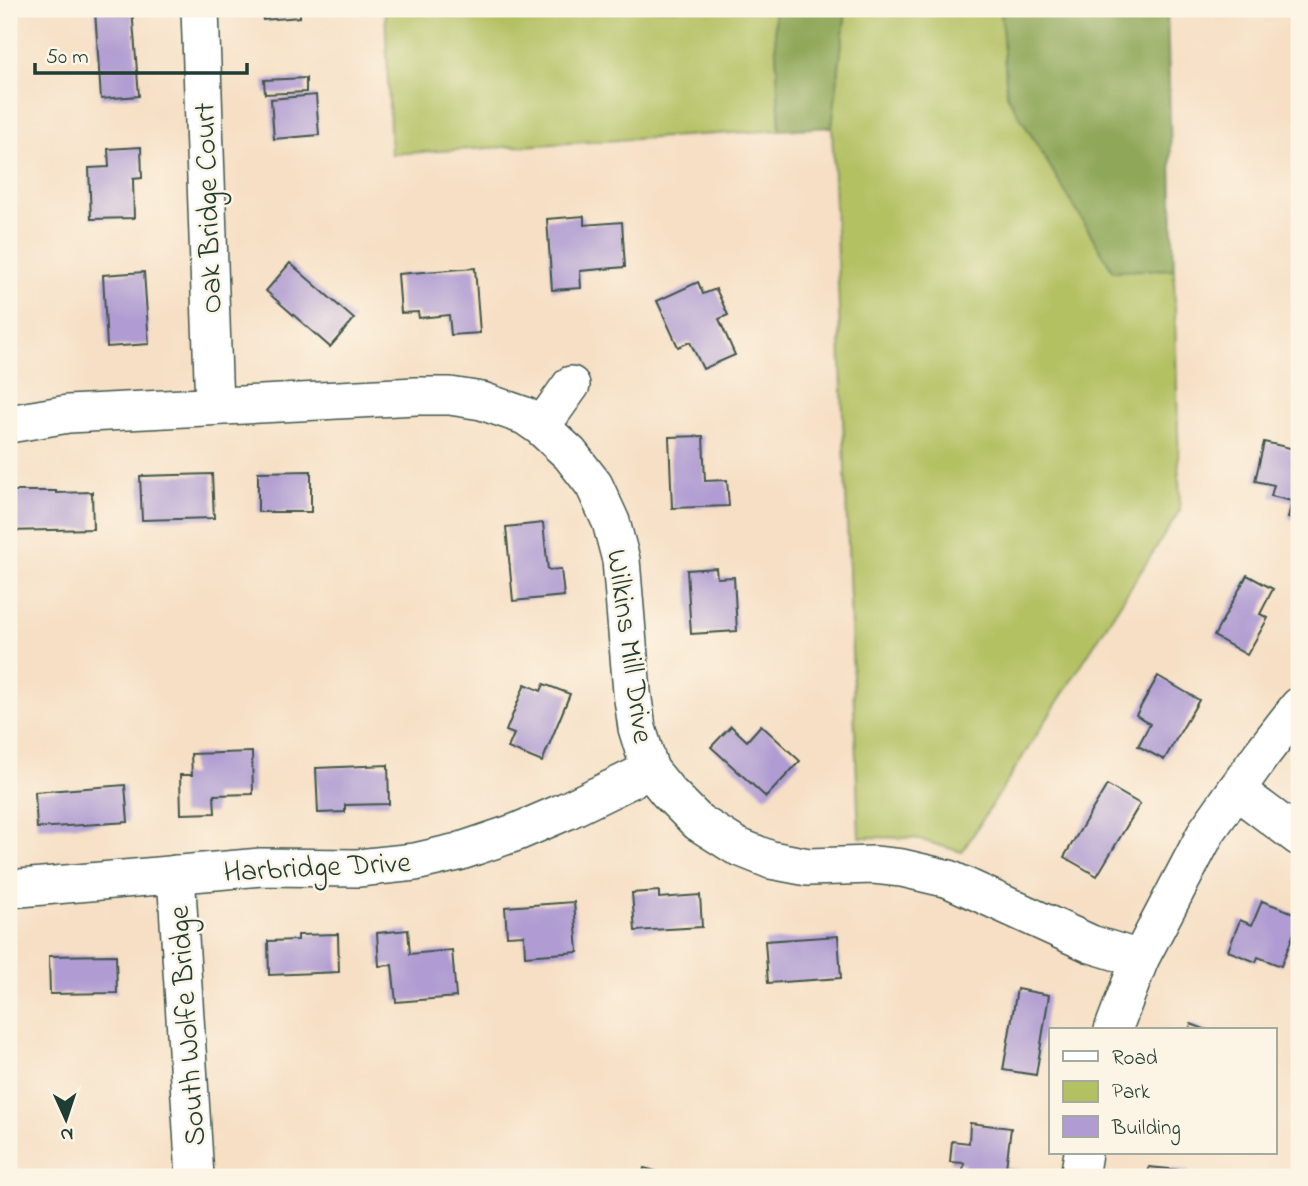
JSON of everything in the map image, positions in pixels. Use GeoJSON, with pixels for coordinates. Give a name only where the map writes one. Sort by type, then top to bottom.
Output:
{"type":"FeatureCollection","features":[{"type":"Feature","properties":{"kind":"street","name":"Oak Bridge Court"},"geometry":{"type":"LineString","coordinates":[[200,9],[214,406]]}},
{"type":"Feature","properties":{"kind":"street"},"geometry":{"type":"LineString","coordinates":[[541,427],[571,385]]}},
{"type":"Feature","properties":{"kind":"street","name":"Wilkins Mill Drive"},"geometry":{"type":"LineString","coordinates":[[9,424],[68,414],[450,396],[482,401],[525,416],[570,454],[594,485],[611,522],[621,559],[637,728],[650,770],[698,822],[736,846],[771,860],[808,867],[874,865],[902,868],[949,879],[1091,944],[1140,960]]}},
{"type":"Feature","properties":{"kind":"street"},"geometry":{"type":"LineString","coordinates":[[1115,1028],[1140,960],[1207,831],[1299,706]]}},
{"type":"Feature","properties":{"kind":"street","name":"Harbridge Drive"},"geometry":{"type":"LineString","coordinates":[[9,889],[261,867],[358,868],[426,859],[458,852],[517,832],[650,770]]}},
{"type":"Feature","properties":{"kind":"street"},"geometry":{"type":"LineString","coordinates":[[1236,790],[1299,837]]}},
{"type":"Feature","properties":{"kind":"street","name":"South Wolfe Bridge"},"geometry":{"type":"LineString","coordinates":[[176,874],[195,1177]]}},
{"type":"Feature","properties":{"kind":"street"},"geometry":{"type":"LineString","coordinates":[[1079,1177],[1083,1154]]}},
{"type":"Feature","properties":{"kind":"green space"},"geometry":{"type":"Polygon","coordinates":[[[385,9],[774,9],[780,130],[391,154],[385,9]]]}},
{"type":"Feature","properties":{"kind":"green space"},"geometry":{"type":"Polygon","coordinates":[[[774,9],[846,9],[832,127],[780,130],[774,9]]]}},
{"type":"Feature","properties":{"kind":"green space"},"geometry":{"type":"Polygon","coordinates":[[[846,9],[1001,9],[1007,95],[1113,271],[1174,269],[1180,510],[962,852],[914,838],[859,837],[832,127],[846,9]]]}},
{"type":"Feature","properties":{"kind":"green space"},"geometry":{"type":"Polygon","coordinates":[[[1001,9],[1167,9],[1174,269],[1113,271],[1007,95],[1001,9]]]}},
{"type":"Feature","properties":{"kind":"building"},"geometry":{"type":"Polygon","coordinates":[[[132,9],[139,96],[101,99],[95,11],[132,9]]]}},
{"type":"Feature","properties":{"kind":"building"},"geometry":{"type":"Polygon","coordinates":[[[262,9],[300,9],[300,17],[263,20],[262,9]]]}},
{"type":"Feature","properties":{"kind":"building"},"geometry":{"type":"Polygon","coordinates":[[[306,78],[306,92],[265,94],[264,80],[306,78]]]}},
{"type":"Feature","properties":{"kind":"building"},"geometry":{"type":"Polygon","coordinates":[[[316,95],[319,135],[274,139],[271,99],[316,95]]]}},
{"type":"Feature","properties":{"kind":"building"},"geometry":{"type":"Polygon","coordinates":[[[141,147],[142,178],[133,179],[134,218],[91,219],[89,168],[109,167],[108,149],[141,147]]]}},
{"type":"Feature","properties":{"kind":"building"},"geometry":{"type":"Polygon","coordinates":[[[584,216],[584,225],[622,222],[625,267],[580,271],[581,288],[552,290],[547,219],[584,216]]]}},
{"type":"Feature","properties":{"kind":"building"},"geometry":{"type":"Polygon","coordinates":[[[290,263],[354,319],[330,347],[266,291],[290,263]]]}},
{"type":"Feature","properties":{"kind":"building"},"geometry":{"type":"Polygon","coordinates":[[[475,268],[480,333],[451,335],[449,315],[419,318],[418,312],[401,313],[398,274],[475,268]]]}},
{"type":"Feature","properties":{"kind":"building"},"geometry":{"type":"Polygon","coordinates":[[[144,272],[149,344],[107,347],[103,275],[144,272]]]}},
{"type":"Feature","properties":{"kind":"building"},"geometry":{"type":"Polygon","coordinates":[[[698,282],[703,294],[716,289],[728,315],[719,319],[735,355],[703,369],[690,342],[678,347],[657,301],[698,282]]]}},
{"type":"Feature","properties":{"kind":"building"},"geometry":{"type":"Polygon","coordinates":[[[703,436],[705,481],[727,480],[729,506],[672,508],[669,437],[703,436]]]}},
{"type":"Feature","properties":{"kind":"building"},"geometry":{"type":"Polygon","coordinates":[[[1264,442],[1299,450],[1299,520],[1288,518],[1292,501],[1271,496],[1274,485],[1255,481],[1264,442]]]}},
{"type":"Feature","properties":{"kind":"building"},"geometry":{"type":"Polygon","coordinates":[[[311,471],[311,512],[258,512],[258,472],[311,471]]]}},
{"type":"Feature","properties":{"kind":"building"},"geometry":{"type":"Polygon","coordinates":[[[212,474],[214,518],[142,520],[140,476],[212,474]]]}},
{"type":"Feature","properties":{"kind":"building"},"geometry":{"type":"Polygon","coordinates":[[[9,491],[92,492],[93,529],[9,531],[9,491]]]}},
{"type":"Feature","properties":{"kind":"building"},"geometry":{"type":"Polygon","coordinates":[[[543,523],[548,570],[561,569],[564,596],[513,601],[506,527],[543,523]]]}},
{"type":"Feature","properties":{"kind":"building"},"geometry":{"type":"Polygon","coordinates":[[[716,568],[717,578],[734,577],[737,631],[691,634],[687,570],[716,568]]]}},
{"type":"Feature","properties":{"kind":"building"},"geometry":{"type":"Polygon","coordinates":[[[1247,575],[1273,589],[1260,614],[1268,618],[1247,655],[1214,636],[1247,575]]]}},
{"type":"Feature","properties":{"kind":"building"},"geometry":{"type":"Polygon","coordinates":[[[1158,676],[1199,700],[1164,760],[1138,746],[1150,724],[1136,715],[1158,676]]]}},
{"type":"Feature","properties":{"kind":"building"},"geometry":{"type":"Polygon","coordinates":[[[525,684],[541,691],[544,684],[570,694],[542,762],[508,748],[514,734],[506,731],[525,684]]]}},
{"type":"Feature","properties":{"kind":"building"},"geometry":{"type":"Polygon","coordinates":[[[761,725],[800,761],[766,797],[711,747],[731,726],[747,741],[761,725]]]}},
{"type":"Feature","properties":{"kind":"building"},"geometry":{"type":"Polygon","coordinates":[[[252,752],[253,794],[214,795],[215,813],[181,814],[180,775],[192,775],[191,754],[252,752]]]}},
{"type":"Feature","properties":{"kind":"building"},"geometry":{"type":"Polygon","coordinates":[[[388,765],[389,804],[345,805],[345,812],[318,813],[316,768],[388,765]]]}},
{"type":"Feature","properties":{"kind":"building"},"geometry":{"type":"Polygon","coordinates":[[[125,785],[128,822],[37,828],[35,792],[125,785]]]}},
{"type":"Feature","properties":{"kind":"building"},"geometry":{"type":"Polygon","coordinates":[[[1107,785],[1140,804],[1097,876],[1064,857],[1107,785]]]}},
{"type":"Feature","properties":{"kind":"building"},"geometry":{"type":"Polygon","coordinates":[[[659,891],[659,898],[700,895],[702,927],[635,931],[632,893],[659,891]]]}},
{"type":"Feature","properties":{"kind":"building"},"geometry":{"type":"Polygon","coordinates":[[[1262,901],[1299,915],[1281,966],[1258,957],[1256,962],[1228,951],[1240,920],[1252,925],[1262,901]]]}},
{"type":"Feature","properties":{"kind":"building"},"geometry":{"type":"Polygon","coordinates":[[[574,902],[578,952],[525,956],[524,935],[507,936],[505,907],[574,902]]]}},
{"type":"Feature","properties":{"kind":"building"},"geometry":{"type":"Polygon","coordinates":[[[408,930],[410,954],[452,950],[456,997],[396,1002],[392,965],[379,966],[377,933],[408,930]]]}},
{"type":"Feature","properties":{"kind":"building"},"geometry":{"type":"Polygon","coordinates":[[[338,934],[339,972],[269,975],[268,941],[298,940],[298,935],[338,934]]]}},
{"type":"Feature","properties":{"kind":"building"},"geometry":{"type":"Polygon","coordinates":[[[838,936],[841,978],[768,983],[765,941],[838,936]]]}},
{"type":"Feature","properties":{"kind":"building"},"geometry":{"type":"Polygon","coordinates":[[[116,955],[117,993],[50,994],[49,956],[116,955]]]}},
{"type":"Feature","properties":{"kind":"building"},"geometry":{"type":"Polygon","coordinates":[[[1017,989],[1049,995],[1036,1075],[1003,1070],[1017,989]]]}},
{"type":"Feature","properties":{"kind":"building"},"geometry":{"type":"Polygon","coordinates":[[[970,1123],[1011,1128],[1006,1168],[1021,1170],[1020,1177],[962,1177],[964,1163],[950,1162],[952,1141],[969,1143],[970,1123]]]}},
{"type":"Feature","properties":{"kind":"building"},"geometry":{"type":"Polygon","coordinates":[[[1149,1167],[1189,1171],[1189,1177],[1148,1177],[1149,1167]]]}},
{"type":"Feature","properties":{"kind":"building"},"geometry":{"type":"Polygon","coordinates":[[[644,1168],[674,1176],[674,1177],[642,1177],[644,1168]]]}}]}
